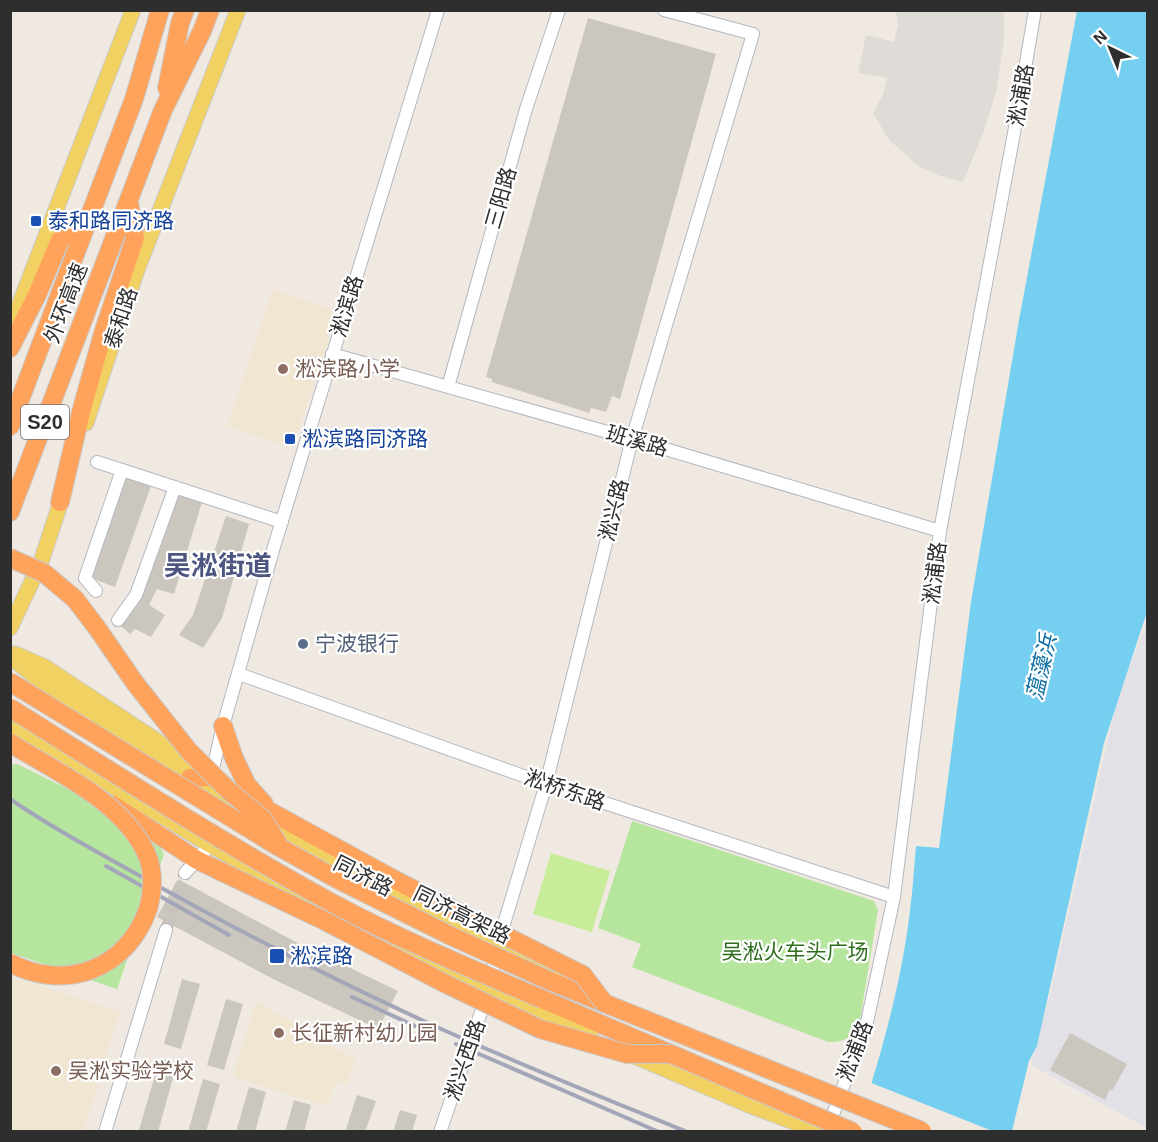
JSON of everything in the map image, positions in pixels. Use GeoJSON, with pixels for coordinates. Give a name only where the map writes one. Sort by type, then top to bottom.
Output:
{"type":"FeatureCollection","features":[{"type":"Feature","properties":{"kind":"highway","name":"外环高速"},"geometry":{"type":"LineString","coordinates":[[10,426],[134,99],[160,10]]}},
{"type":"Feature","properties":{"kind":"highway","name":"外环高速"},"geometry":{"type":"LineString","coordinates":[[10,512],[163,110],[210,10]]}},
{"type":"Feature","properties":{"kind":"highway","name":"外环高速"},"geometry":{"type":"LineString","coordinates":[[134,99],[182,17]]}},
{"type":"Feature","properties":{"kind":"highway","name":"外环高速"},"geometry":{"type":"LineString","coordinates":[[163,110],[182,17]]}},
{"type":"Feature","properties":{"kind":"highway"},"geometry":{"type":"LineString","coordinates":[[60,502],[81,412],[104,330],[135,238],[128,201]]}},
{"type":"Feature","properties":{"kind":"highway"},"geometry":{"type":"LineString","coordinates":[[10,348],[60,240],[90,215]]}},
{"type":"Feature","properties":{"kind":"highway"},"geometry":{"type":"LineString","coordinates":[[10,558],[44,573],[75,599],[135,683],[188,750],[228,790],[263,819],[279,847]]}},
{"type":"Feature","properties":{"kind":"highway","name":"同济高架路"},"geometry":{"type":"LineString","coordinates":[[10,682],[279,847],[451,936],[604,1004],[923,1131]]}},
{"type":"Feature","properties":{"kind":"highway","name":"同济高架路"},"geometry":{"type":"LineString","coordinates":[[10,708],[257,860],[336,905],[436,954],[853,1131]]}},
{"type":"Feature","properties":{"kind":"highway"},"geometry":{"type":"LineString","coordinates":[[223,726],[234,758],[247,785],[273,814]]}},
{"type":"Feature","properties":{"kind":"highway"},"geometry":{"type":"LineString","coordinates":[[10,743],[93,794],[116,813],[133,832],[146,854],[151,869],[152,891],[138,932],[115,958],[100,966],[80,973],[58,976],[36,973],[10,963]]}},
{"type":"Feature","properties":{"kind":"highway"},"geometry":{"type":"LineString","coordinates":[[10,754],[33,757],[70,776],[191,866],[220,871],[540,1029],[627,1054],[671,1054]]}},
{"type":"Feature","properties":{"kind":"highway"},"geometry":{"type":"LineString","coordinates":[[190,778],[211,777],[273,814],[583,975],[604,1004]]}},
{"type":"Feature","properties":{"kind":"main road"},"geometry":{"type":"LineString","coordinates":[[10,329],[133,10]]}},
{"type":"Feature","properties":{"kind":"main road","name":"泰和路"},"geometry":{"type":"LineString","coordinates":[[10,628],[41,562],[137,270],[238,10]]}},
{"type":"Feature","properties":{"kind":"main road","name":"同济路"},"geometry":{"type":"LineString","coordinates":[[10,654],[45,667],[211,777]]}},
{"type":"Feature","properties":{"kind":"main road","name":"同济路"},"geometry":{"type":"LineString","coordinates":[[10,654],[35,677],[190,778],[314,851],[498,945],[626,1005],[681,1024],[841,1089]]}},
{"type":"Feature","properties":{"kind":"main road"},"geometry":{"type":"LineString","coordinates":[[10,724],[210,845],[402,950],[575,1030],[701,1084],[820,1131]]}},
{"type":"Feature","properties":{"kind":"main road"},"geometry":{"type":"LineString","coordinates":[[175,824],[191,866]]}},
{"type":"Feature","properties":{"kind":"street","name":"淞滨路"},"geometry":{"type":"LineString","coordinates":[[211,777],[223,726],[282,522],[438,10]]}},
{"type":"Feature","properties":{"kind":"street","name":"三阳路"},"geometry":{"type":"LineString","coordinates":[[448,387],[526,109],[560,10]]}},
{"type":"Feature","properties":{"kind":"street","name":"淞兴路"},"geometry":{"type":"LineString","coordinates":[[489,990],[498,945],[546,784],[632,439],[753,34],[664,10]]}},
{"type":"Feature","properties":{"kind":"street","name":"淞浦路"},"geometry":{"type":"LineString","coordinates":[[826,1131],[867,1022],[894,897],[940,531],[1035,10]]}},
{"type":"Feature","properties":{"kind":"street","name":"班溪路"},"geometry":{"type":"LineString","coordinates":[[332,354],[632,439],[940,531]]}},
{"type":"Feature","properties":{"kind":"street"},"geometry":{"type":"LineString","coordinates":[[97,462],[282,522]]}},
{"type":"Feature","properties":{"kind":"street"},"geometry":{"type":"LineString","coordinates":[[96,591],[85,578],[122,470]]}},
{"type":"Feature","properties":{"kind":"street"},"geometry":{"type":"LineString","coordinates":[[118,620],[136,595],[175,487]]}},
{"type":"Feature","properties":{"kind":"street","name":"淞桥东路"},"geometry":{"type":"LineString","coordinates":[[238,674],[546,784],[894,897]]}},
{"type":"Feature","properties":{"kind":"street"},"geometry":{"type":"LineString","coordinates":[[191,866],[210,845]]}},
{"type":"Feature","properties":{"kind":"street"},"geometry":{"type":"LineString","coordinates":[[105,1131],[166,930]]}},
{"type":"Feature","properties":{"kind":"street","name":"淞兴西路"},"geometry":{"type":"LineString","coordinates":[[440,1131],[489,990]]}},
{"type":"Feature","properties":{"kind":"shaded area"},"geometry":{"type":"Polygon","coordinates":[[[896,11],[1004,11],[1004,40],[996,92],[984,131],[963,182],[940,176],[920,167],[889,140],[873,113],[883,95],[887,78],[858,73],[866,35],[894,42],[898,25],[896,11]]]}},
{"type":"Feature","properties":{"kind":"shaded area","name":"淞滨路小学"},"geometry":{"type":"Polygon","coordinates":[[[272,289],[338,311],[293,448],[227,426],[272,289]]]}},
{"type":"Feature","properties":{"kind":"shaded area"},"geometry":{"type":"Polygon","coordinates":[[[1147,621],[1147,1128],[1031,1065],[1051,990],[1115,708],[1147,621]]]}},
{"type":"Feature","properties":{"kind":"shaded area","name":"吴淞实验学校"},"geometry":{"type":"Polygon","coordinates":[[[10,977],[120,1011],[84,1131],[11,1131],[10,977]]]}},
{"type":"Feature","properties":{"kind":"shaded area","name":"长征新村幼儿园"},"geometry":{"type":"Polygon","coordinates":[[[257,1001],[356,1060],[347,1084],[336,1081],[327,1106],[233,1077],[257,1001]]]}},
{"type":"Feature","properties":{"kind":"green space"},"geometry":{"type":"Polygon","coordinates":[[[17,764],[149,829],[164,854],[117,989],[11,953],[10,765],[17,764]]]}},
{"type":"Feature","properties":{"kind":"green space","name":"吴淞火车头广场"},"geometry":{"type":"Polygon","coordinates":[[[632,821],[874,901],[878,910],[859,1026],[853,1034],[842,1041],[828,1042],[632,967],[641,944],[598,928],[632,821]]]}},
{"type":"Feature","properties":{"kind":"green space"},"geometry":{"type":"Polygon","coordinates":[[[551,853],[610,871],[592,932],[533,914],[551,853]]]}},
{"type":"Feature","properties":{"kind":"water","name":"蕰藻浜"},"geometry":{"type":"Polygon","coordinates":[[[1077,11],[1147,11],[1147,612],[1104,743],[1037,1046],[1029,1061],[1012,1131],[856,1132],[881,1050],[901,966],[911,902],[916,846],[939,848],[971,602],[1019,320],[1077,11]]]}},
{"type":"Feature","properties":{"kind":"pier"},"geometry":{"type":"Polygon","coordinates":[[[869,1082],[995,1132],[853,1132],[869,1082]]]}},
{"type":"Feature","properties":{"kind":"building"},"geometry":{"type":"Polygon","coordinates":[[[588,18],[716,54],[620,399],[612,396],[606,412],[591,408],[589,413],[492,382],[492,379],[486,377],[588,18]]]}},
{"type":"Feature","properties":{"kind":"building"},"geometry":{"type":"Polygon","coordinates":[[[123,472],[152,483],[115,587],[88,577],[123,472]]]}},
{"type":"Feature","properties":{"kind":"building"},"geometry":{"type":"Polygon","coordinates":[[[175,495],[202,502],[174,594],[157,589],[149,605],[165,615],[151,637],[135,629],[130,634],[121,626],[128,615],[175,495]]]}},
{"type":"Feature","properties":{"kind":"building"},"geometry":{"type":"Polygon","coordinates":[[[226,516],[249,524],[222,618],[203,648],[179,635],[193,615],[226,516]]]}},
{"type":"Feature","properties":{"kind":"building","name":"淞滨路"},"geometry":{"type":"Polygon","coordinates":[[[178,879],[294,941],[398,991],[378,1029],[275,980],[157,917],[178,879]]]}},
{"type":"Feature","properties":{"kind":"building"},"geometry":{"type":"Polygon","coordinates":[[[182,979],[200,984],[181,1049],[164,1044],[182,979]]]}},
{"type":"Feature","properties":{"kind":"building"},"geometry":{"type":"Polygon","coordinates":[[[226,999],[243,1004],[224,1070],[207,1065],[226,999]]]}},
{"type":"Feature","properties":{"kind":"building"},"geometry":{"type":"Polygon","coordinates":[[[1070,1033],[1127,1064],[1105,1100],[1050,1070],[1070,1033]]]}},
{"type":"Feature","properties":{"kind":"building"},"geometry":{"type":"Polygon","coordinates":[[[160,1058],[177,1063],[158,1132],[143,1132],[139,1130],[160,1058]]]}},
{"type":"Feature","properties":{"kind":"building"},"geometry":{"type":"Polygon","coordinates":[[[203,1079],[220,1084],[206,1132],[188,1132],[203,1079]]]}},
{"type":"Feature","properties":{"kind":"building"},"geometry":{"type":"Polygon","coordinates":[[[249,1087],[266,1092],[255,1132],[236,1132],[249,1087]]]}},
{"type":"Feature","properties":{"kind":"building"},"geometry":{"type":"Polygon","coordinates":[[[357,1095],[376,1101],[365,1132],[345,1132],[357,1095]]]}},
{"type":"Feature","properties":{"kind":"building"},"geometry":{"type":"Polygon","coordinates":[[[294,1100],[311,1105],[304,1132],[285,1132],[294,1100]]]}},
{"type":"Feature","properties":{"kind":"building"},"geometry":{"type":"Polygon","coordinates":[[[400,1110],[417,1115],[412,1132],[393,1132],[400,1110]]]}},
{"type":"Feature","properties":{"kind":"tunnel"},"geometry":{"type":"LineString","coordinates":[[166,930],[185,873]]}},
{"type":"Feature","properties":{"kind":"railway"},"geometry":{"type":"LineString","coordinates":[[10,799],[167,891],[336,979],[470,1042],[687,1132]]}},
{"type":"Feature","properties":{"kind":"railway"},"geometry":{"type":"LineString","coordinates":[[106,866],[229,935]]}},
{"type":"Feature","properties":{"kind":"railway"},"geometry":{"type":"LineString","coordinates":[[352,997],[415,1026]]}},
{"type":"Feature","properties":{"kind":"railway"},"geometry":{"type":"LineString","coordinates":[[456,1044],[659,1132]]}},
{"type":"Feature","properties":{"kind":"place","name":"泰和路同济路"},"geometry":{"type":"Point","coordinates":[36,221]}},
{"type":"Feature","properties":{"kind":"place","name":"淞滨路小学"},"geometry":{"type":"Point","coordinates":[283,369]}},
{"type":"Feature","properties":{"kind":"place","name":"淞滨路同济路"},"geometry":{"type":"Point","coordinates":[290,439]}},
{"type":"Feature","properties":{"kind":"place","name":"宁波银行"},"geometry":{"type":"Point","coordinates":[303,644]}},
{"type":"Feature","properties":{"kind":"place","name":"淞滨路"},"geometry":{"type":"Point","coordinates":[277,956]}},
{"type":"Feature","properties":{"kind":"place","name":"长征新村幼儿园"},"geometry":{"type":"Point","coordinates":[279,1033]}},
{"type":"Feature","properties":{"kind":"place","name":"吴淞实验学校"},"geometry":{"type":"Point","coordinates":[56,1071]}},
{"type":"Feature","properties":{"kind":"district","name":"吴淞街道"},"geometry":{"type":"Point","coordinates":[218,566]}}]}
